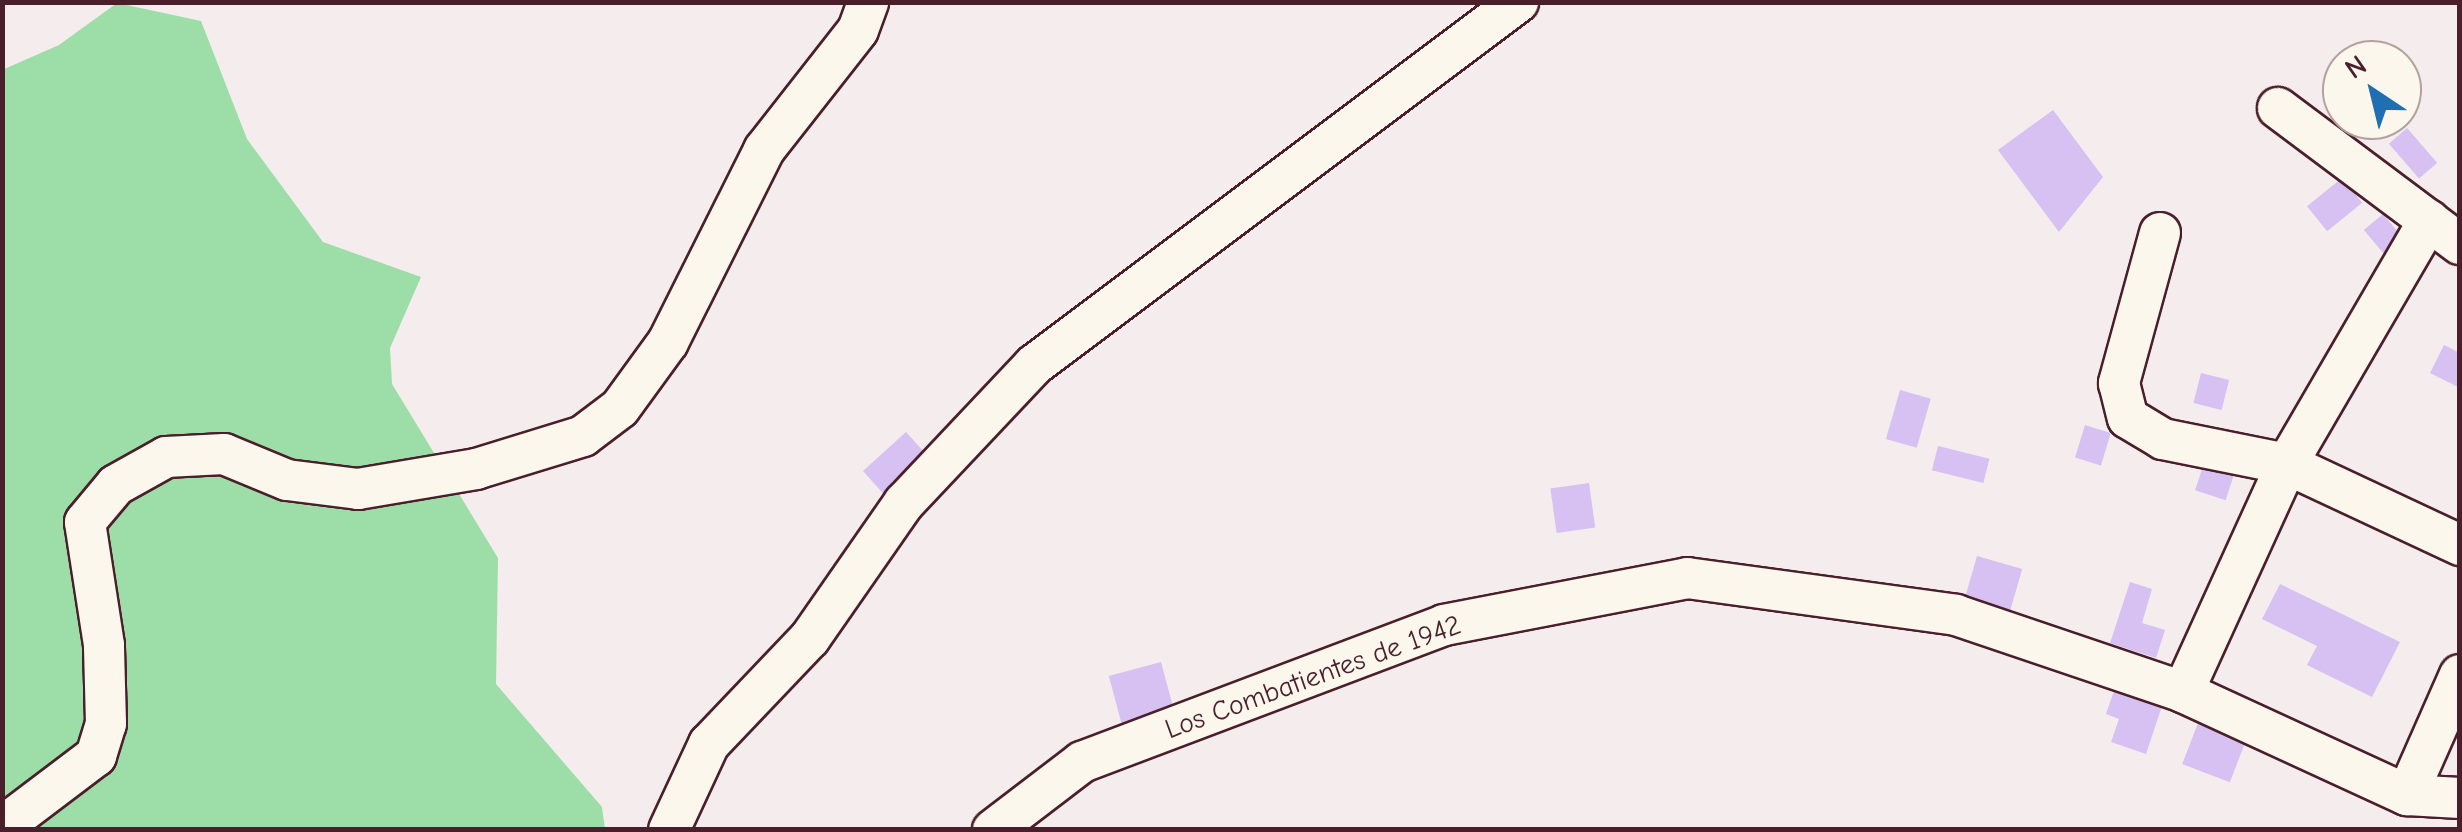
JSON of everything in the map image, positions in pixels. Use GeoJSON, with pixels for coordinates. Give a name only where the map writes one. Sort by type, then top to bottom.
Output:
{"type":"FeatureCollection","features":[{"type":"Feature","properties":{"kind":"street"},"geometry":{"type":"LineString","coordinates":[[2,828],[77,776],[101,740],[104,645],[85,522],[116,485],[166,456],[224,454],[286,480],[358,489],[509,461],[583,436],[620,408],[668,342],[764,150],[858,30],[868,2]]}},
{"type":"Feature","properties":{"kind":"street"},"geometry":{"type":"LineString","coordinates":[[669,830],[709,744],[810,638],[904,503],[1034,365],[1518,2]]}},
{"type":"Feature","properties":{"kind":"street"},"geometry":{"type":"LineString","coordinates":[[2182,692],[2287,464],[2444,232],[2278,108]]}},
{"type":"Feature","properties":{"kind":"street"},"geometry":{"type":"LineString","coordinates":[[2160,233],[2117,402],[2163,439],[2287,464],[2460,545]]}},
{"type":"Feature","properties":{"kind":"street","name":"Los Combatientes de 1942"},"geometry":{"type":"LineString","coordinates":[[992,830],[1082,762],[1444,625],[1687,578],[1956,615],[2182,692],[2408,794],[2460,798]]}},
{"type":"Feature","properties":{"kind":"street"},"geometry":{"type":"LineString","coordinates":[[2408,794],[2460,676]]}},
{"type":"Feature","properties":{"kind":"green space"},"geometry":{"type":"Polygon","coordinates":[[[117,3],[201,21],[247,139],[323,242],[421,277],[390,348],[392,384],[498,558],[496,684],[602,807],[605,829],[3,829],[2,70],[59,45],[117,3]]]}},
{"type":"Feature","properties":{"kind":"building"},"geometry":{"type":"Polygon","coordinates":[[[2053,110],[2103,177],[2059,232],[1998,150],[2053,110]]]}},
{"type":"Feature","properties":{"kind":"building"},"geometry":{"type":"Polygon","coordinates":[[[2393,140],[2417,140],[2437,163],[2419,178],[2389,144],[2393,140]]]}},
{"type":"Feature","properties":{"kind":"building"},"geometry":{"type":"Polygon","coordinates":[[[2342,178],[2362,203],[2327,231],[2307,206],[2342,178]]]}},
{"type":"Feature","properties":{"kind":"building"},"geometry":{"type":"Polygon","coordinates":[[[2383,214],[2404,239],[2385,255],[2364,230],[2383,214]]]}},
{"type":"Feature","properties":{"kind":"building"},"geometry":{"type":"Polygon","coordinates":[[[2444,345],[2460,353],[2460,388],[2430,373],[2444,345]]]}},
{"type":"Feature","properties":{"kind":"building"},"geometry":{"type":"Polygon","coordinates":[[[2201,373],[2229,380],[2222,410],[2194,403],[2201,373]]]}},
{"type":"Feature","properties":{"kind":"building"},"geometry":{"type":"Polygon","coordinates":[[[1900,390],[1931,399],[1917,448],[1886,439],[1900,390]]]}},
{"type":"Feature","properties":{"kind":"building"},"geometry":{"type":"Polygon","coordinates":[[[2085,425],[2111,433],[2101,465],[2075,458],[2085,425]]]}},
{"type":"Feature","properties":{"kind":"building"},"geometry":{"type":"Polygon","coordinates":[[[906,432],[925,453],[888,499],[863,471],[906,432]]]}},
{"type":"Feature","properties":{"kind":"building"},"geometry":{"type":"Polygon","coordinates":[[[1938,446],[1989,459],[1983,483],[1932,470],[1938,446]]]}},
{"type":"Feature","properties":{"kind":"building"},"geometry":{"type":"Polygon","coordinates":[[[2206,457],[2236,467],[2226,500],[2195,490],[2206,457]]]}},
{"type":"Feature","properties":{"kind":"building"},"geometry":{"type":"Polygon","coordinates":[[[1589,483],[1595,528],[1557,533],[1550,488],[1589,483]]]}},
{"type":"Feature","properties":{"kind":"building"},"geometry":{"type":"Polygon","coordinates":[[[1977,556],[2022,569],[2010,610],[1965,597],[1977,556]]]}},
{"type":"Feature","properties":{"kind":"building"},"geometry":{"type":"Polygon","coordinates":[[[2130,582],[2152,589],[2142,623],[2165,630],[2156,658],[2110,643],[2130,582]]]}},
{"type":"Feature","properties":{"kind":"building"},"geometry":{"type":"Polygon","coordinates":[[[2280,584],[2400,642],[2372,697],[2307,665],[2317,646],[2262,619],[2280,584]]]}},
{"type":"Feature","properties":{"kind":"building"},"geometry":{"type":"Polygon","coordinates":[[[1161,662],[1176,717],[1124,731],[1109,676],[1161,662]]]}},
{"type":"Feature","properties":{"kind":"building"},"geometry":{"type":"Polygon","coordinates":[[[2118,679],[2166,694],[2146,754],[2111,742],[2119,719],[2106,714],[2118,679]]]}},
{"type":"Feature","properties":{"kind":"building"},"geometry":{"type":"Polygon","coordinates":[[[2198,723],[2246,741],[2230,782],[2182,764],[2198,723]]]}}]}
